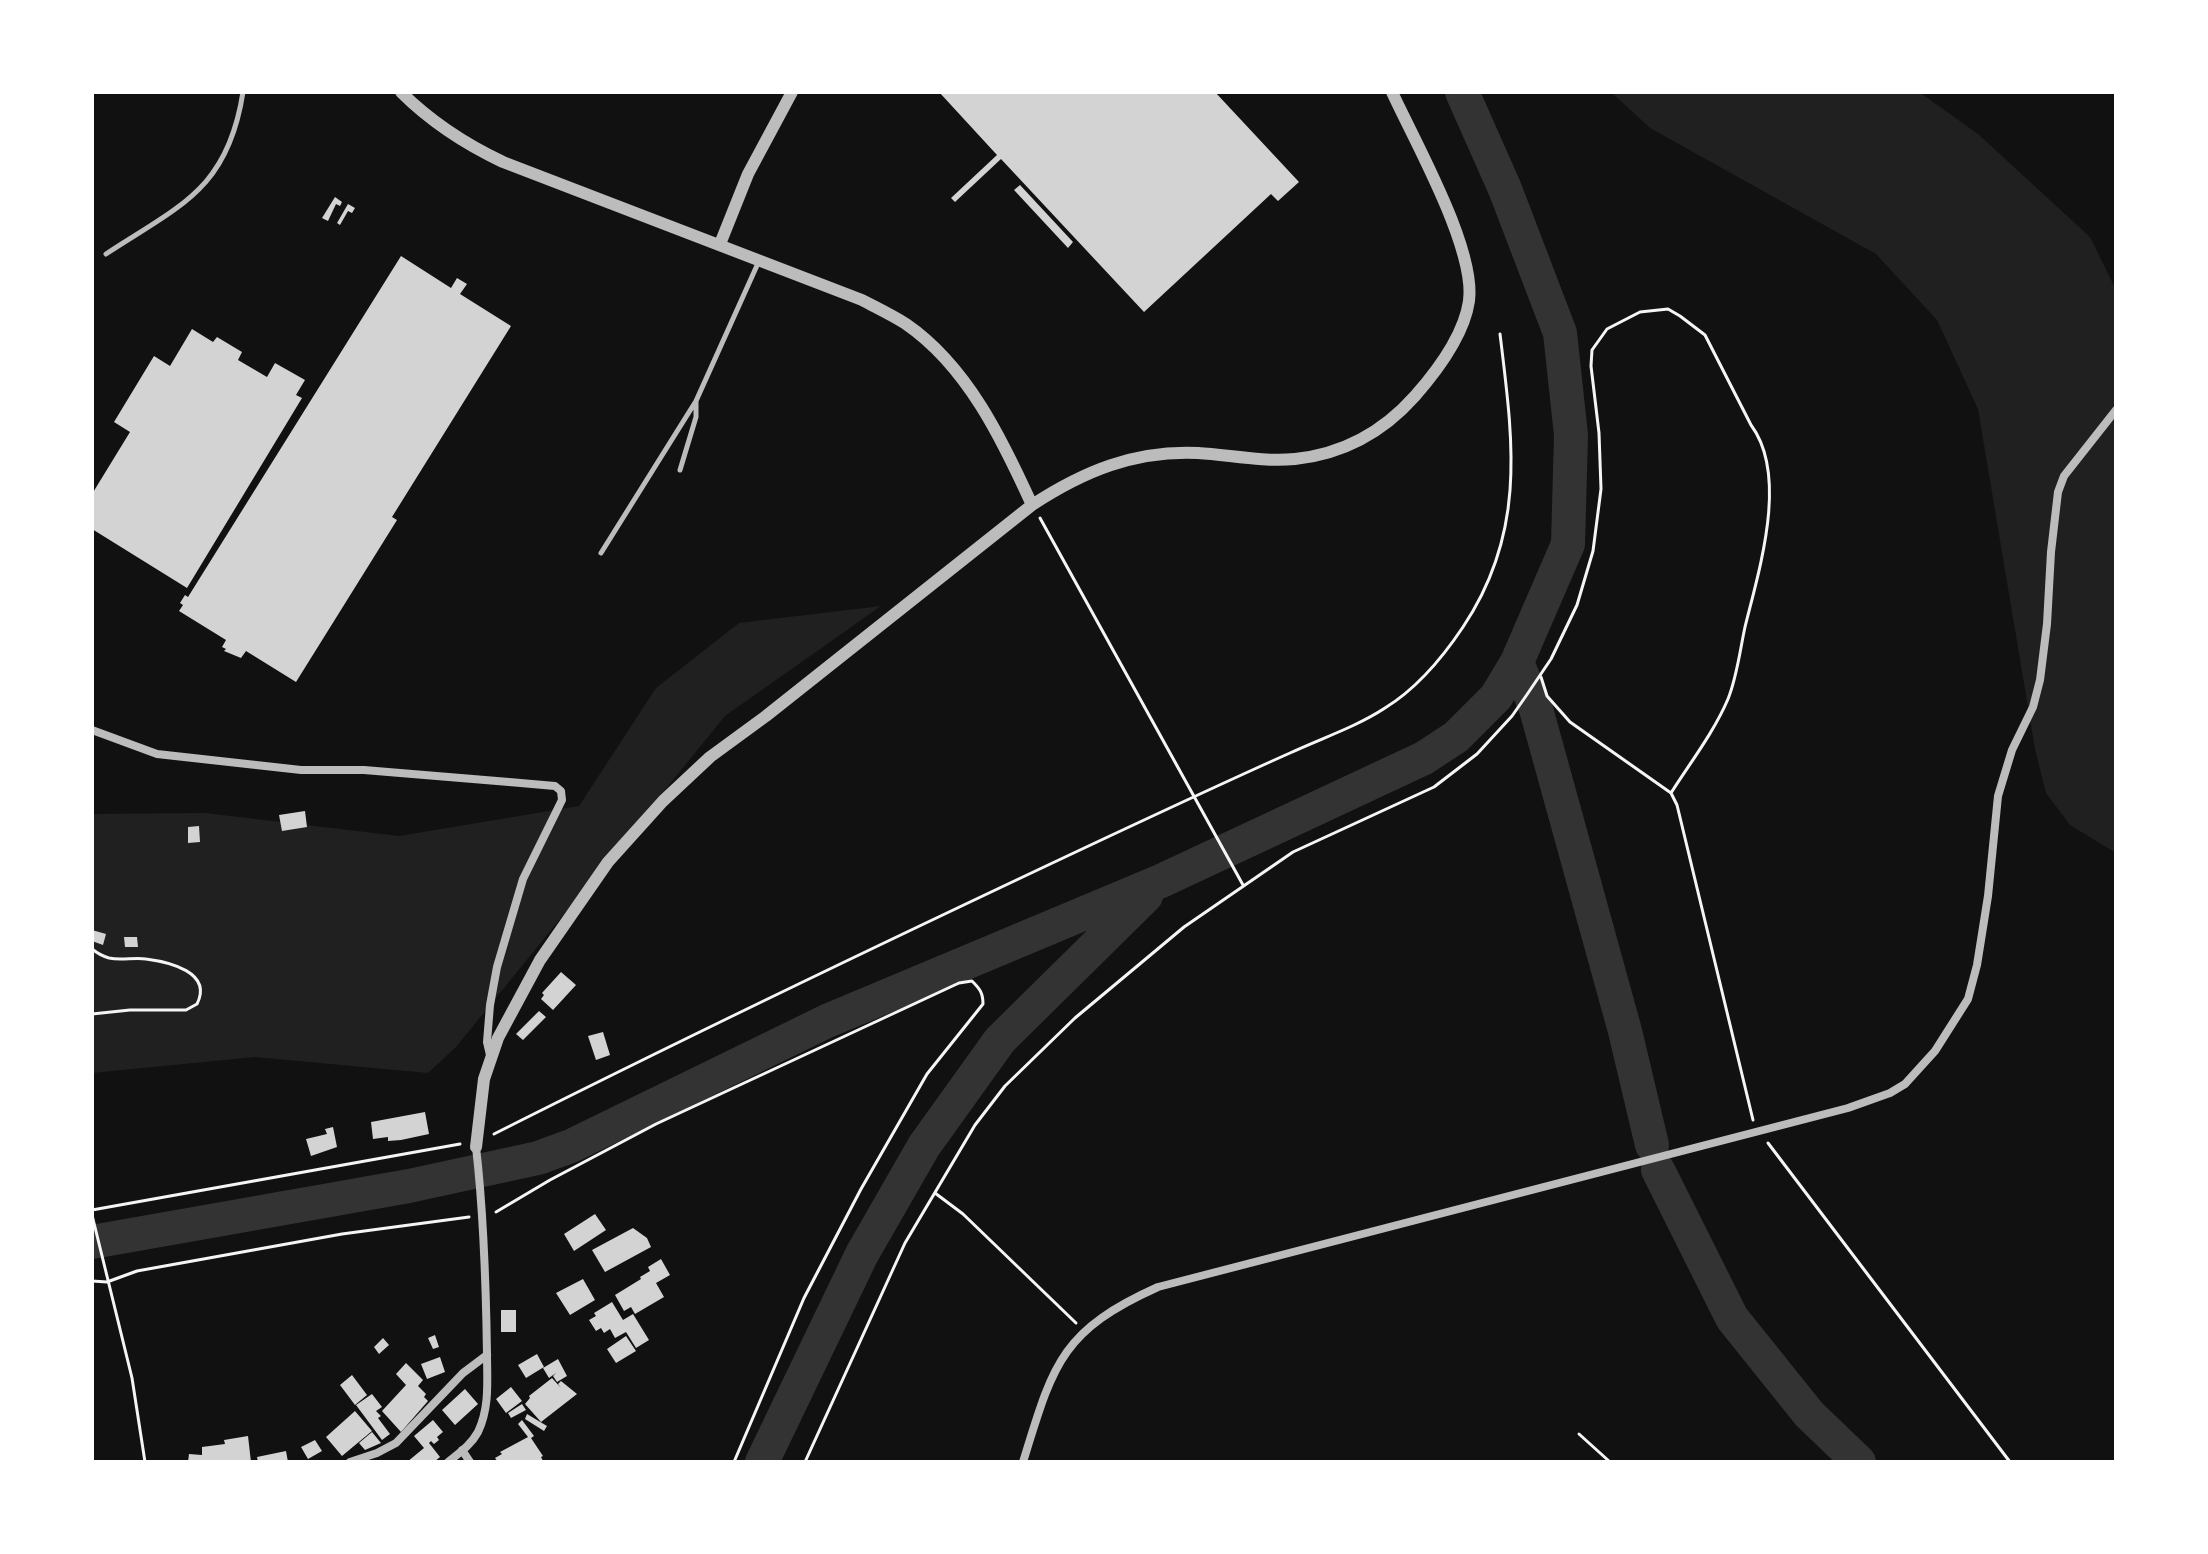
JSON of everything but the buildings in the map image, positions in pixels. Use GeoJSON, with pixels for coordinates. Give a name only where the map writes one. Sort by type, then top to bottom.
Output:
{"type":"FeatureCollection","features":[{"type":"Feature","properties":{"kind":"street"},"geometry":{"type":"LineString","coordinates":[[401,92],[431,120],[490,156],[862,300],[904,323],[960,376],[1010,458],[1032,505]]}},
{"type":"Feature","properties":{"kind":"street"},"geometry":{"type":"LineString","coordinates":[[720,244],[748,174],[792,92]]}},
{"type":"Feature","properties":{"kind":"street"},"geometry":{"type":"LineString","coordinates":[[448,1462],[472,1441],[483,1418],[487,1394],[488,1305],[484,1213],[476,1143],[479,1109],[491,1057],[523,990],[584,894],[608,862],[663,801],[710,757],[1032,505],[1069,481],[1133,458],[1195,453],[1276,461],[1326,454],[1374,433],[1415,397],[1432,376],[1457,334],[1469,305],[1470,288],[1453,223],[1392,92]]}},
{"type":"Feature","properties":{"kind":"street"},"geometry":{"type":"LineString","coordinates":[[1023,1462],[1053,1373],[1062,1357],[1084,1330],[1135,1297],[1182,1279],[1848,1108],[1890,1093],[1905,1084],[1935,1051],[1968,999],[1988,896],[1998,796],[2012,750],[2033,707],[2040,680],[2058,492],[2064,476],[2116,410]]}},
{"type":"Feature","properties":{"kind":"street"},"geometry":{"type":"LineString","coordinates":[[92,730],[157,754],[301,770],[364,770],[555,786],[561,791],[562,800],[523,879],[497,967],[487,1042],[491,1057]]}},
{"type":"Feature","properties":{"kind":"street"},"geometry":{"type":"LineString","coordinates":[[350,1462],[396,1443],[463,1373],[487,1355]]}},
{"type":"Feature","properties":{"kind":"street"},"geometry":{"type":"LineString","coordinates":[[462,1450],[470,1462]]}},
{"type":"Feature","properties":{"kind":"lane"},"geometry":{"type":"LineString","coordinates":[[106,254],[175,210],[209,181],[227,153],[238,124],[243,92]]}},
{"type":"Feature","properties":{"kind":"lane"},"geometry":{"type":"LineString","coordinates":[[601,553],[696,401],[759,260]]}},
{"type":"Feature","properties":{"kind":"lane"},"geometry":{"type":"LineString","coordinates":[[680,470],[696,417],[696,401]]}},
{"type":"Feature","properties":{"kind":"path"},"geometry":{"type":"LineString","coordinates":[[805,1462],[905,1243],[975,1125],[1005,1086],[1122,977],[1184,927],[1293,852],[1434,787],[1486,745],[1526,696],[1551,659],[1577,605],[1593,551],[1601,489],[1592,350],[1607,329],[1640,312],[1668,309],[1705,335],[1747,418],[1760,437],[1766,454],[1770,488],[1764,550],[1729,695],[1671,793]]}},
{"type":"Feature","properties":{"kind":"path"},"geometry":{"type":"LineString","coordinates":[[145,1462],[132,1378],[92,1214],[476,1143],[665,1047],[1359,723],[1388,706],[1438,661],[1463,627],[1491,575],[1508,522],[1512,456],[1500,334]]}},
{"type":"Feature","properties":{"kind":"path"},"geometry":{"type":"LineString","coordinates":[[1032,505],[1243,885]]}},
{"type":"Feature","properties":{"kind":"path"},"geometry":{"type":"LineString","coordinates":[[1540,675],[1547,696],[1570,722],[1671,793],[1677,805],[1752,1116],[1759,1130],[2010,1462]]}},
{"type":"Feature","properties":{"kind":"path"},"geometry":{"type":"LineString","coordinates":[[92,949],[110,959],[145,958],[176,966],[195,977],[200,989],[197,1004],[186,1010],[92,1014]]}},
{"type":"Feature","properties":{"kind":"path"},"geometry":{"type":"LineString","coordinates":[[92,1281],[107,1282],[137,1271],[238,1251],[484,1213],[656,1124],[959,983],[972,981],[980,988],[983,1004],[927,1074],[861,1189],[811,1285],[734,1462]]}},
{"type":"Feature","properties":{"kind":"path"},"geometry":{"type":"LineString","coordinates":[[935,1193],[963,1214],[1084,1330]]}},
{"type":"Feature","properties":{"kind":"path"},"geometry":{"type":"LineString","coordinates":[[1579,1434],[1610,1462]]}},
{"type":"Feature","properties":{"kind":"shaded area"},"geometry":{"type":"Polygon","coordinates":[[[1611,92],[1919,92],[1978,134],[2090,237],[2116,290],[2116,853],[2070,825],[2046,793],[2035,749],[1978,409],[1937,320],[1876,254],[1650,128],[1611,92]]]}},
{"type":"Feature","properties":{"kind":"shaded area"},"geometry":{"type":"Polygon","coordinates":[[[881,606],[725,716],[456,1047],[428,1073],[255,1057],[92,1073],[92,814],[205,813],[399,836],[579,806],[656,688],[739,623],[881,606]]]}},
{"type":"Feature","properties":{"kind":"waterway"},"geometry":{"type":"LineString","coordinates":[[92,1242],[409,1186],[538,1158],[571,1146],[827,1021],[1161,881],[1424,758],[1456,737],[1496,697],[1517,662],[1568,544],[1571,435],[1560,333],[1505,189],[1462,92]]}},
{"type":"Feature","properties":{"kind":"waterway"},"geometry":{"type":"LineString","coordinates":[[1517,662],[1536,709],[1625,1031],[1652,1145]]}},
{"type":"Feature","properties":{"kind":"waterway"},"geometry":{"type":"LineString","coordinates":[[762,1462],[862,1254],[924,1146],[1000,1040],[1146,896]]}},
{"type":"Feature","properties":{"kind":"waterway"},"geometry":{"type":"LineString","coordinates":[[1658,1170],[1732,1318],[1809,1414],[1859,1462]]}}]}
